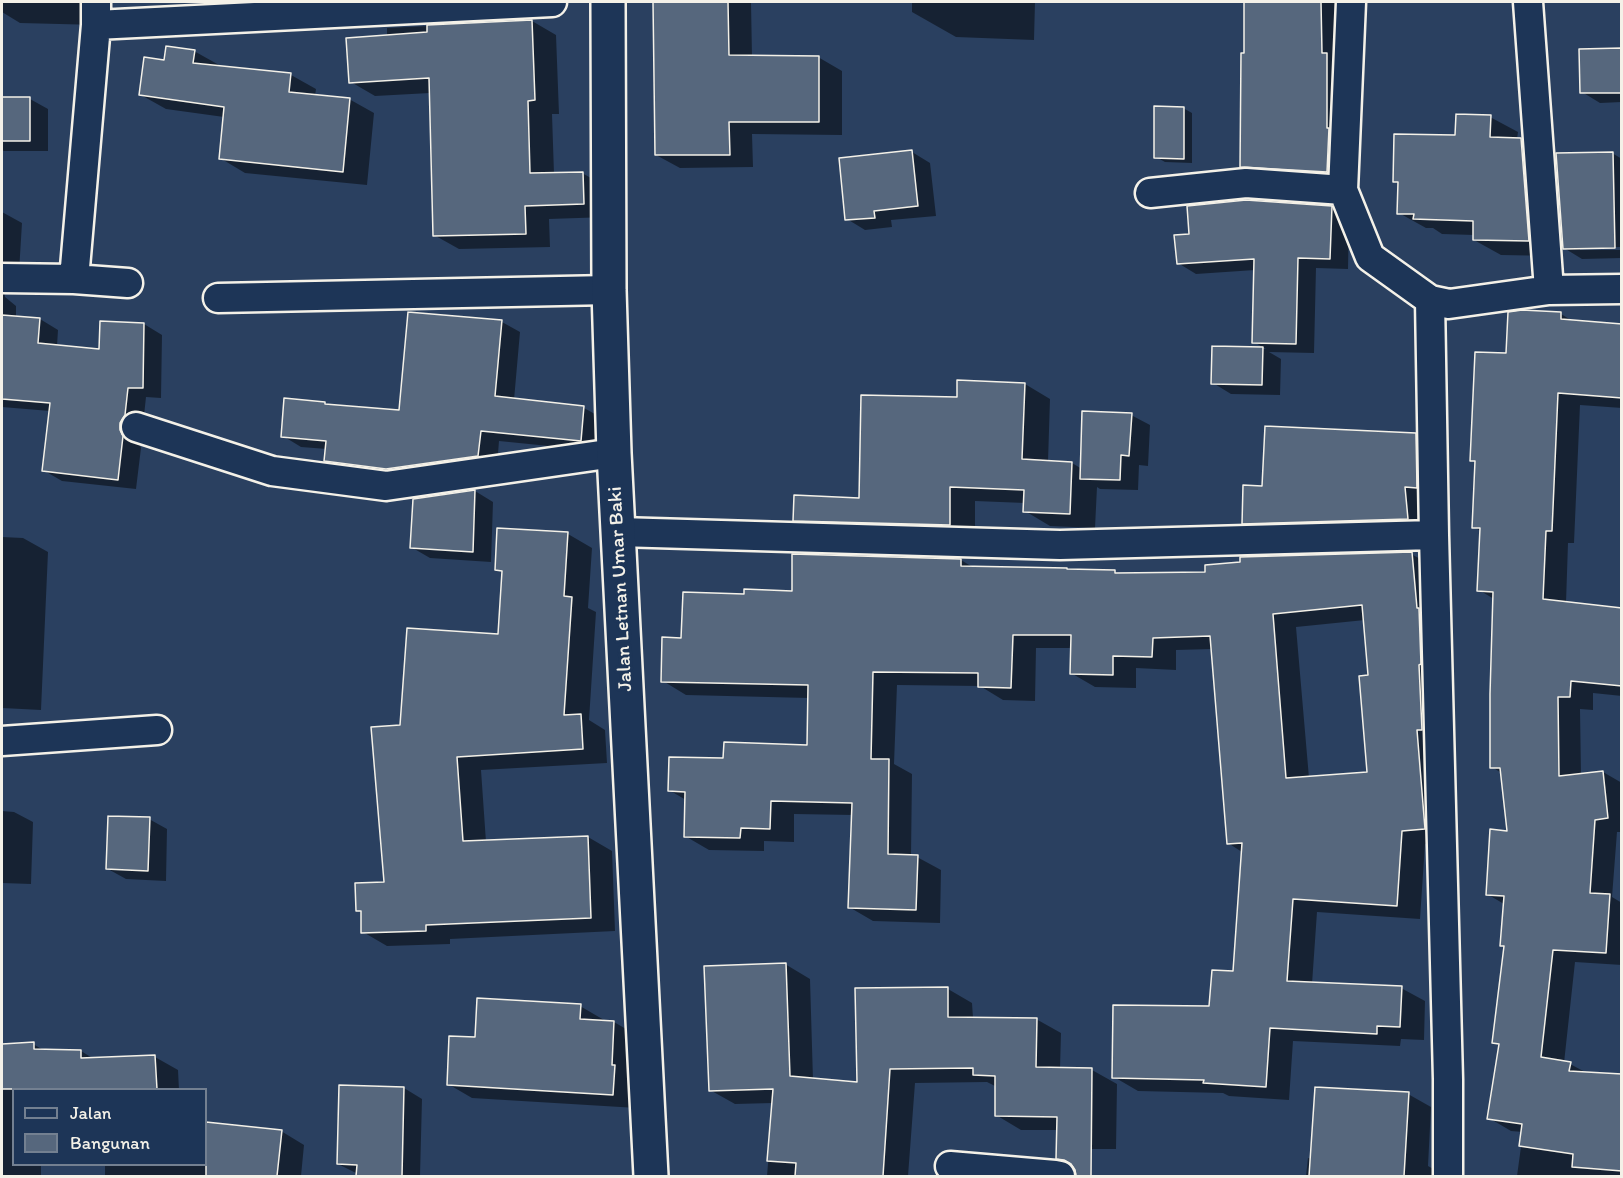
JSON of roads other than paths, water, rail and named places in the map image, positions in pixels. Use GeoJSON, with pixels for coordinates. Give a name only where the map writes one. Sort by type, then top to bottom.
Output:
{"type":"FeatureCollection","features":[{"type":"Feature","properties":{"kind":"street"},"geometry":{"type":"LineString","coordinates":[[74,279],[96,13],[552,2]]}},
{"type":"Feature","properties":{"kind":"street","name":"Jalan Letnan Umar Baki"},"geometry":{"type":"LineString","coordinates":[[608,2],[609,290],[614,453],[651,1176]]}},
{"type":"Feature","properties":{"kind":"street"},"geometry":{"type":"LineString","coordinates":[[1351,2],[1343,190],[1370,256],[1430,300],[1449,304],[1549,290],[1622,289]]}},
{"type":"Feature","properties":{"kind":"street"},"geometry":{"type":"LineString","coordinates":[[1528,2],[1549,290]]}},
{"type":"Feature","properties":{"kind":"street"},"geometry":{"type":"LineString","coordinates":[[1150,193],[1246,183],[1343,190]]}},
{"type":"Feature","properties":{"kind":"street"},"geometry":{"type":"LineString","coordinates":[[2,278],[74,279],[129,283]]}},
{"type":"Feature","properties":{"kind":"street"},"geometry":{"type":"LineString","coordinates":[[218,298],[609,290]]}},
{"type":"Feature","properties":{"kind":"street"},"geometry":{"type":"LineString","coordinates":[[1430,300],[1448,1079],[1448,1176]]}},
{"type":"Feature","properties":{"kind":"street"},"geometry":{"type":"LineString","coordinates":[[136,427],[272,471],[386,486],[614,453]]}},
{"type":"Feature","properties":{"kind":"street"},"geometry":{"type":"LineString","coordinates":[[619,532],[1060,545],[1434,535]]}},
{"type":"Feature","properties":{"kind":"street"},"geometry":{"type":"LineString","coordinates":[[2,741],[157,730]]}},
{"type":"Feature","properties":{"kind":"street"},"geometry":{"type":"LineString","coordinates":[[950,1166],[1060,1176]]}}]}
